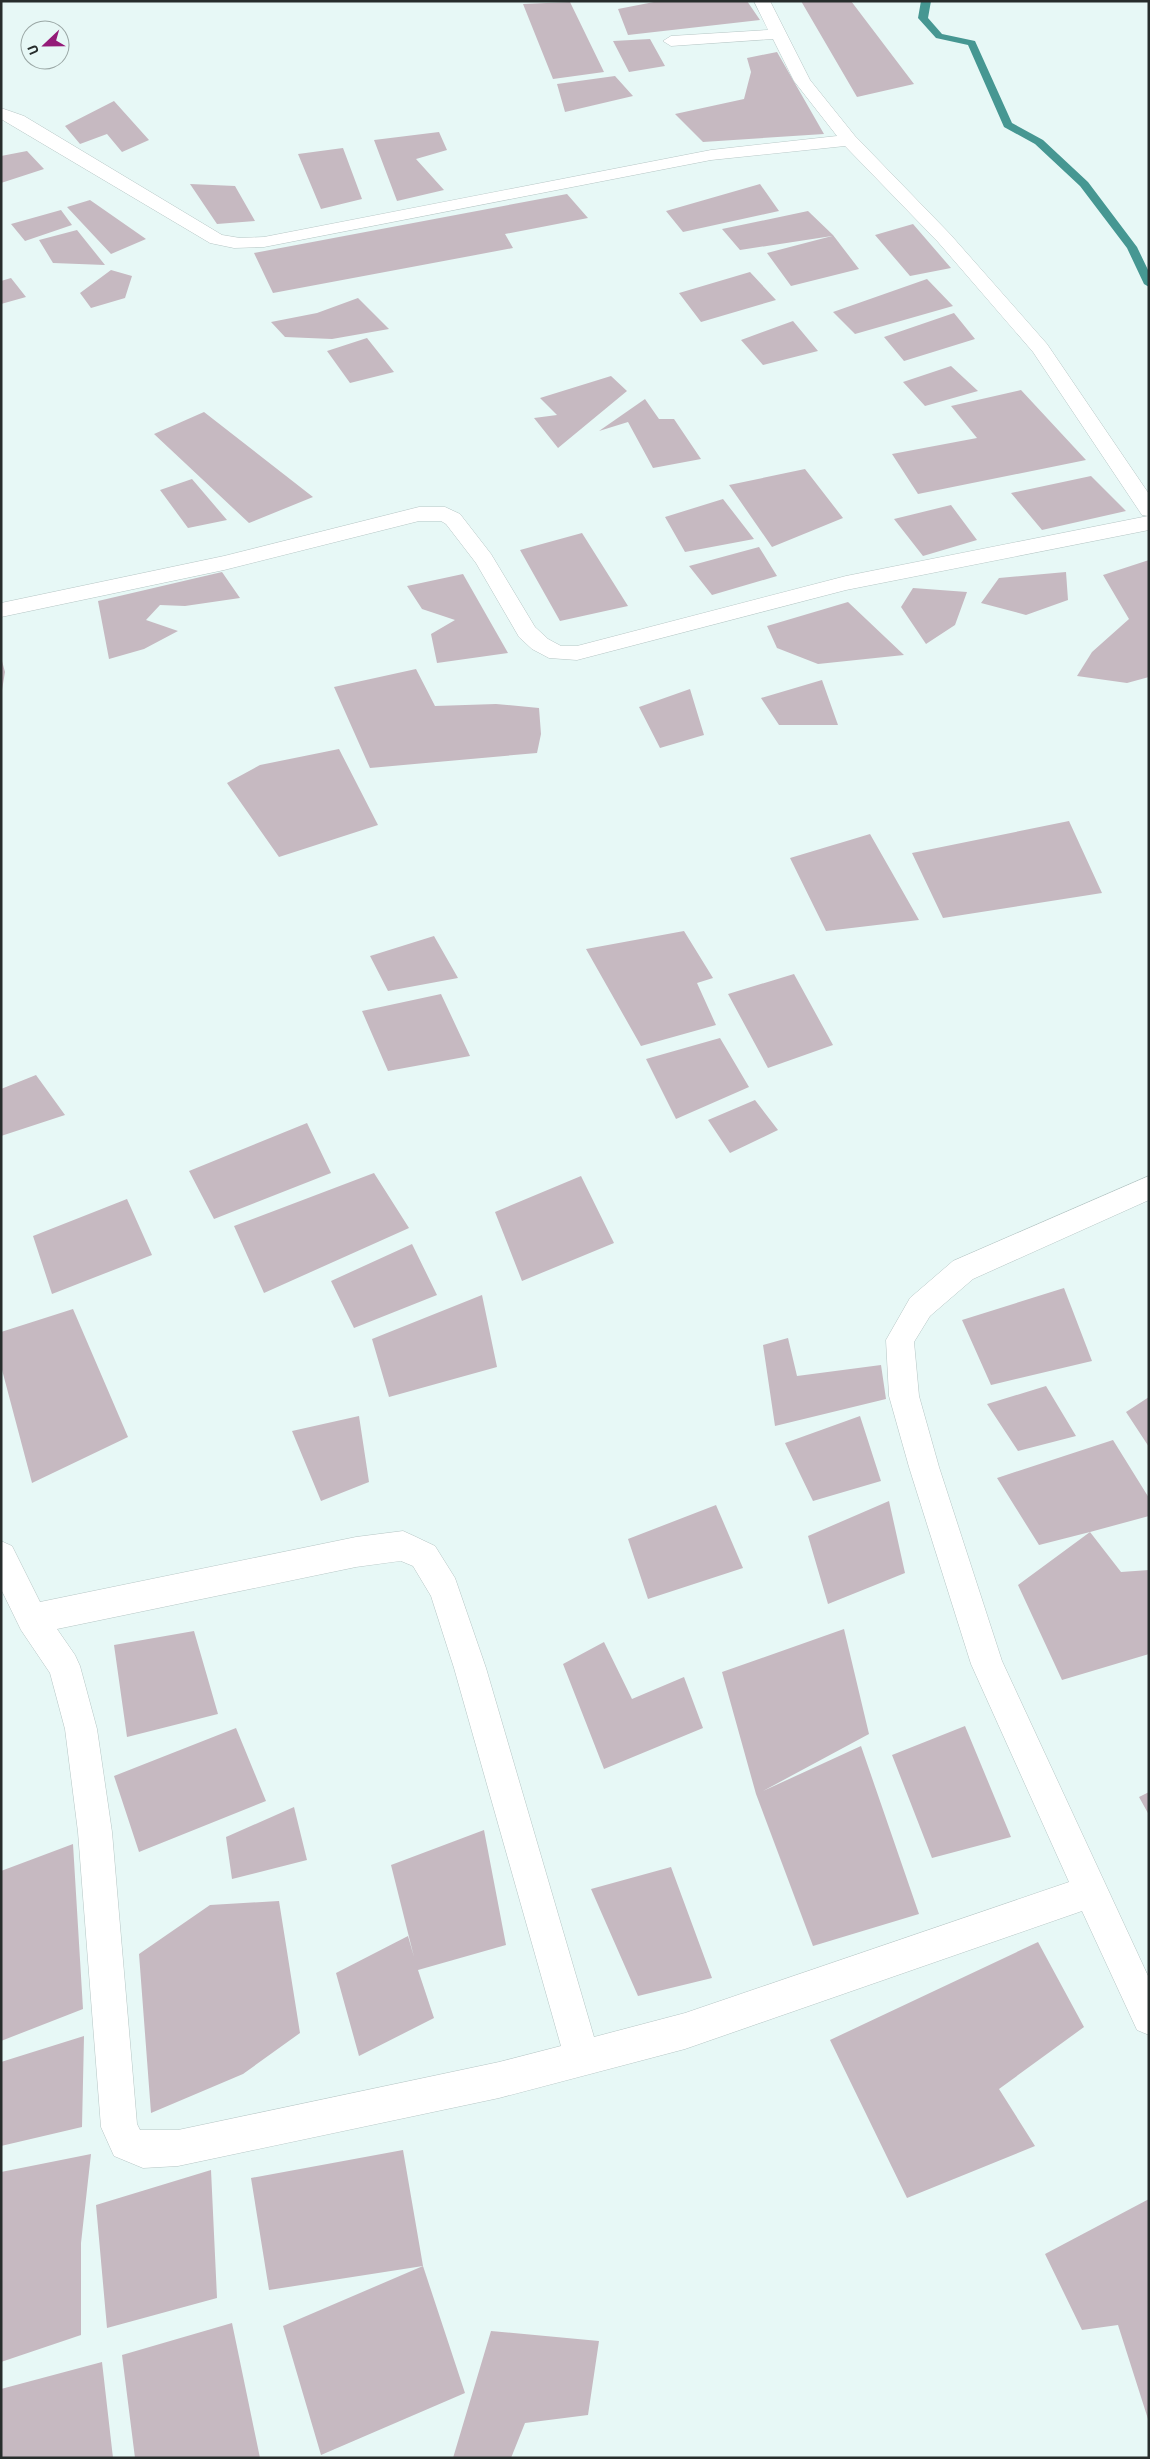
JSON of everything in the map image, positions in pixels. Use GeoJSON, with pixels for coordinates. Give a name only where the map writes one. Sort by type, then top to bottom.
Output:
{"type":"FeatureCollection","features":[{"type":"Feature","properties":{"kind":"street"},"geometry":{"type":"LineString","coordinates":[[762,1],[802,81],[849,140],[944,238],[1040,348],[1149,510]]}},
{"type":"Feature","properties":{"kind":"street"},"geometry":{"type":"LineString","coordinates":[[671,41],[778,34]]}},
{"type":"Feature","properties":{"kind":"street"},"geometry":{"type":"LineString","coordinates":[[1,113],[18,120],[216,239],[230,243],[245,244],[264,242],[711,155],[849,140]]}},
{"type":"Feature","properties":{"kind":"street"},"geometry":{"type":"LineString","coordinates":[[1,610],[224,563],[419,514],[434,513],[445,514],[453,519],[484,559],[527,632],[540,644],[557,653],[577,653],[846,582],[1149,523]]}},
{"type":"Feature","properties":{"kind":"street"},"geometry":{"type":"LineString","coordinates":[[1149,1187],[963,1270],[920,1307],[900,1340],[904,1396],[924,1467],[987,1664],[1149,2018]]}},
{"type":"Feature","properties":{"kind":"street"},"geometry":{"type":"LineString","coordinates":[[32,1619],[356,1552],[403,1546],[424,1556],[444,1589],[470,1668],[582,2058]]}},
{"type":"Feature","properties":{"kind":"street"},"geometry":{"type":"LineString","coordinates":[[1,1556],[32,1619],[64,1666],[81,1729],[95,1832],[119,2127],[127,2143],[142,2150],[178,2148],[499,2080],[685,2031],[1091,1890]]}},
{"type":"Feature","properties":{"kind":"building"},"geometry":{"type":"Polygon","coordinates":[[[659,1],[747,1],[760,20],[628,35],[618,9],[659,1]]]}},
{"type":"Feature","properties":{"kind":"building"},"geometry":{"type":"Polygon","coordinates":[[[801,1],[851,1],[914,84],[857,97],[801,1]]]}},
{"type":"Feature","properties":{"kind":"building"},"geometry":{"type":"Polygon","coordinates":[[[570,2],[604,72],[553,79],[523,4],[570,2]]]}},
{"type":"Feature","properties":{"kind":"building"},"geometry":{"type":"Polygon","coordinates":[[[650,39],[665,66],[629,72],[613,41],[650,39]]]}},
{"type":"Feature","properties":{"kind":"building"},"geometry":{"type":"Polygon","coordinates":[[[777,52],[824,134],[703,142],[675,114],[744,99],[751,72],[747,58],[777,52]]]}},
{"type":"Feature","properties":{"kind":"building"},"geometry":{"type":"Polygon","coordinates":[[[615,76],[633,96],[565,112],[557,84],[615,76]]]}},
{"type":"Feature","properties":{"kind":"building"},"geometry":{"type":"Polygon","coordinates":[[[114,101],[149,140],[122,152],[107,134],[80,144],[65,126],[114,101]]]}},
{"type":"Feature","properties":{"kind":"building"},"geometry":{"type":"Polygon","coordinates":[[[439,132],[447,150],[416,159],[444,190],[397,201],[374,140],[439,132]]]}},
{"type":"Feature","properties":{"kind":"building"},"geometry":{"type":"Polygon","coordinates":[[[343,148],[362,199],[321,209],[298,154],[343,148]]]}},
{"type":"Feature","properties":{"kind":"building"},"geometry":{"type":"Polygon","coordinates":[[[27,151],[44,169],[1,183],[1,156],[27,151]]]}},
{"type":"Feature","properties":{"kind":"building"},"geometry":{"type":"Polygon","coordinates":[[[190,184],[235,186],[255,221],[217,224],[190,184]]]}},
{"type":"Feature","properties":{"kind":"building"},"geometry":{"type":"Polygon","coordinates":[[[760,184],[779,211],[683,232],[666,211],[760,184]]]}},
{"type":"Feature","properties":{"kind":"building"},"geometry":{"type":"Polygon","coordinates":[[[567,194],[588,218],[505,234],[513,248],[273,293],[254,253],[567,194]]]}},
{"type":"Feature","properties":{"kind":"building"},"geometry":{"type":"Polygon","coordinates":[[[90,200],[146,239],[111,254],[67,207],[90,200]]]}},
{"type":"Feature","properties":{"kind":"building"},"geometry":{"type":"Polygon","coordinates":[[[61,210],[72,225],[25,241],[11,224],[61,210]]]}},
{"type":"Feature","properties":{"kind":"building"},"geometry":{"type":"Polygon","coordinates":[[[808,211],[833,235],[859,269],[791,286],[767,253],[832,236],[740,250],[722,229],[808,211]]]}},
{"type":"Feature","properties":{"kind":"building"},"geometry":{"type":"Polygon","coordinates":[[[913,224],[951,268],[910,276],[875,235],[913,224]]]}},
{"type":"Feature","properties":{"kind":"building"},"geometry":{"type":"Polygon","coordinates":[[[77,230],[105,265],[53,263],[39,240],[77,230]]]}},
{"type":"Feature","properties":{"kind":"building"},"geometry":{"type":"Polygon","coordinates":[[[111,270],[132,276],[125,298],[91,308],[80,293],[111,270]]]}},
{"type":"Feature","properties":{"kind":"building"},"geometry":{"type":"Polygon","coordinates":[[[750,272],[776,300],[701,322],[679,293],[750,272]]]}},
{"type":"Feature","properties":{"kind":"building"},"geometry":{"type":"Polygon","coordinates":[[[11,278],[26,297],[1,304],[1,281],[11,278]]]}},
{"type":"Feature","properties":{"kind":"building"},"geometry":{"type":"Polygon","coordinates":[[[927,279],[953,306],[855,334],[833,312],[927,279]]]}},
{"type":"Feature","properties":{"kind":"building"},"geometry":{"type":"Polygon","coordinates":[[[358,298],[389,329],[332,339],[285,337],[271,322],[317,313],[358,298]]]}},
{"type":"Feature","properties":{"kind":"building"},"geometry":{"type":"Polygon","coordinates":[[[954,313],[975,339],[904,361],[884,337],[954,313]]]}},
{"type":"Feature","properties":{"kind":"building"},"geometry":{"type":"Polygon","coordinates":[[[793,321],[818,351],[763,365],[741,340],[793,321]]]}},
{"type":"Feature","properties":{"kind":"building"},"geometry":{"type":"Polygon","coordinates":[[[367,338],[394,372],[350,383],[327,351],[367,338]]]}},
{"type":"Feature","properties":{"kind":"building"},"geometry":{"type":"Polygon","coordinates":[[[951,366],[978,391],[925,406],[903,382],[951,366]]]}},
{"type":"Feature","properties":{"kind":"building"},"geometry":{"type":"Polygon","coordinates":[[[611,376],[627,391],[558,448],[534,418],[557,415],[540,398],[611,376]]]}},
{"type":"Feature","properties":{"kind":"building"},"geometry":{"type":"Polygon","coordinates":[[[1021,390],[1086,460],[918,494],[892,454],[977,438],[951,406],[1021,390]]]}},
{"type":"Feature","properties":{"kind":"building"},"geometry":{"type":"Polygon","coordinates":[[[645,399],[659,419],[674,419],[701,459],[653,468],[628,422],[599,431],[645,399]]]}},
{"type":"Feature","properties":{"kind":"building"},"geometry":{"type":"Polygon","coordinates":[[[204,412],[313,497],[249,523],[154,434],[204,412]]]}},
{"type":"Feature","properties":{"kind":"building"},"geometry":{"type":"Polygon","coordinates":[[[805,469],[843,518],[772,547],[729,485],[805,469]]]}},
{"type":"Feature","properties":{"kind":"building"},"geometry":{"type":"Polygon","coordinates":[[[1091,476],[1126,511],[1042,530],[1011,493],[1091,476]]]}},
{"type":"Feature","properties":{"kind":"building"},"geometry":{"type":"Polygon","coordinates":[[[192,479],[227,520],[188,528],[160,490],[192,479]]]}},
{"type":"Feature","properties":{"kind":"building"},"geometry":{"type":"Polygon","coordinates":[[[723,499],[754,539],[685,552],[665,517],[723,499]]]}},
{"type":"Feature","properties":{"kind":"building"},"geometry":{"type":"Polygon","coordinates":[[[951,505],[977,540],[923,556],[894,519],[951,505]]]}},
{"type":"Feature","properties":{"kind":"building"},"geometry":{"type":"Polygon","coordinates":[[[582,533],[628,606],[560,621],[520,550],[582,533]]]}},
{"type":"Feature","properties":{"kind":"building"},"geometry":{"type":"Polygon","coordinates":[[[759,547],[777,576],[712,595],[689,566],[759,547]]]}},
{"type":"Feature","properties":{"kind":"building"},"geometry":{"type":"Polygon","coordinates":[[[1149,560],[1149,677],[1127,683],[1077,676],[1092,652],[1129,619],[1103,575],[1149,560]]]}},
{"type":"Feature","properties":{"kind":"building"},"geometry":{"type":"Polygon","coordinates":[[[222,572],[240,598],[185,606],[160,605],[146,620],[178,631],[144,649],[109,659],[98,601],[222,572]]]}},
{"type":"Feature","properties":{"kind":"building"},"geometry":{"type":"Polygon","coordinates":[[[1066,572],[1068,600],[1026,615],[981,603],[999,578],[1066,572]]]}},
{"type":"Feature","properties":{"kind":"building"},"geometry":{"type":"Polygon","coordinates":[[[463,574],[508,653],[437,663],[431,634],[455,620],[422,609],[407,586],[463,574]]]}},
{"type":"Feature","properties":{"kind":"building"},"geometry":{"type":"Polygon","coordinates":[[[913,588],[967,592],[955,625],[926,644],[901,607],[913,588]]]}},
{"type":"Feature","properties":{"kind":"building"},"geometry":{"type":"Polygon","coordinates":[[[848,602],[904,655],[818,664],[777,648],[767,626],[848,602]]]}},
{"type":"Feature","properties":{"kind":"building"},"geometry":{"type":"Polygon","coordinates":[[[2,661],[5,672],[1,690],[2,661]]]}},
{"type":"Feature","properties":{"kind":"building"},"geometry":{"type":"Polygon","coordinates":[[[416,669],[435,706],[496,704],[539,708],[541,734],[537,753],[370,768],[334,687],[416,669]]]}},
{"type":"Feature","properties":{"kind":"building"},"geometry":{"type":"Polygon","coordinates":[[[822,680],[838,725],[779,725],[761,698],[822,680]]]}},
{"type":"Feature","properties":{"kind":"building"},"geometry":{"type":"Polygon","coordinates":[[[690,689],[704,735],[660,748],[639,707],[690,689]]]}},
{"type":"Feature","properties":{"kind":"building"},"geometry":{"type":"Polygon","coordinates":[[[339,749],[378,825],[279,857],[227,783],[260,765],[339,749]]]}},
{"type":"Feature","properties":{"kind":"building"},"geometry":{"type":"Polygon","coordinates":[[[1069,821],[1102,893],[943,918],[912,853],[1069,821]]]}},
{"type":"Feature","properties":{"kind":"building"},"geometry":{"type":"Polygon","coordinates":[[[870,834],[919,920],[826,931],[790,858],[870,834]]]}},
{"type":"Feature","properties":{"kind":"building"},"geometry":{"type":"Polygon","coordinates":[[[684,931],[713,978],[697,983],[716,1025],[641,1046],[586,949],[684,931]]]}},
{"type":"Feature","properties":{"kind":"building"},"geometry":{"type":"Polygon","coordinates":[[[434,936],[458,978],[388,991],[370,956],[434,936]]]}},
{"type":"Feature","properties":{"kind":"building"},"geometry":{"type":"Polygon","coordinates":[[[794,974],[833,1045],[768,1068],[728,994],[794,974]]]}},
{"type":"Feature","properties":{"kind":"building"},"geometry":{"type":"Polygon","coordinates":[[[441,994],[470,1056],[388,1071],[362,1011],[441,994]]]}},
{"type":"Feature","properties":{"kind":"building"},"geometry":{"type":"Polygon","coordinates":[[[720,1038],[749,1087],[676,1119],[646,1059],[720,1038]]]}},
{"type":"Feature","properties":{"kind":"building"},"geometry":{"type":"Polygon","coordinates":[[[36,1075],[65,1115],[1,1136],[1,1089],[36,1075]]]}},
{"type":"Feature","properties":{"kind":"building"},"geometry":{"type":"Polygon","coordinates":[[[755,1100],[778,1130],[730,1153],[708,1120],[755,1100]]]}},
{"type":"Feature","properties":{"kind":"building"},"geometry":{"type":"Polygon","coordinates":[[[307,1123],[331,1173],[214,1219],[189,1171],[307,1123]]]}},
{"type":"Feature","properties":{"kind":"building"},"geometry":{"type":"Polygon","coordinates":[[[374,1173],[409,1228],[264,1293],[234,1226],[374,1173]]]}},
{"type":"Feature","properties":{"kind":"building"},"geometry":{"type":"Polygon","coordinates":[[[581,1176],[614,1243],[522,1281],[495,1212],[581,1176]]]}},
{"type":"Feature","properties":{"kind":"building"},"geometry":{"type":"Polygon","coordinates":[[[127,1199],[152,1255],[52,1294],[33,1236],[127,1199]]]}},
{"type":"Feature","properties":{"kind":"building"},"geometry":{"type":"Polygon","coordinates":[[[412,1244],[437,1295],[354,1328],[331,1281],[412,1244]]]}},
{"type":"Feature","properties":{"kind":"building"},"geometry":{"type":"Polygon","coordinates":[[[1064,1288],[1092,1361],[991,1385],[962,1320],[1064,1288]]]}},
{"type":"Feature","properties":{"kind":"building"},"geometry":{"type":"Polygon","coordinates":[[[482,1295],[497,1367],[389,1397],[372,1339],[482,1295]]]}},
{"type":"Feature","properties":{"kind":"building"},"geometry":{"type":"Polygon","coordinates":[[[73,1309],[128,1437],[32,1483],[1,1366],[1,1332],[73,1309]]]}},
{"type":"Feature","properties":{"kind":"building"},"geometry":{"type":"Polygon","coordinates":[[[788,1338],[797,1376],[881,1365],[886,1399],[775,1426],[763,1345],[788,1338]]]}},
{"type":"Feature","properties":{"kind":"building"},"geometry":{"type":"Polygon","coordinates":[[[1046,1386],[1076,1436],[1018,1451],[987,1404],[1046,1386]]]}},
{"type":"Feature","properties":{"kind":"building"},"geometry":{"type":"Polygon","coordinates":[[[1149,1397],[1149,1447],[1126,1412],[1149,1397]]]}},
{"type":"Feature","properties":{"kind":"building"},"geometry":{"type":"Polygon","coordinates":[[[359,1416],[369,1482],[321,1501],[292,1431],[359,1416]]]}},
{"type":"Feature","properties":{"kind":"building"},"geometry":{"type":"Polygon","coordinates":[[[860,1416],[881,1481],[813,1501],[785,1443],[860,1416]]]}},
{"type":"Feature","properties":{"kind":"building"},"geometry":{"type":"Polygon","coordinates":[[[1113,1440],[1149,1498],[1149,1516],[1039,1545],[997,1478],[1113,1440]]]}},
{"type":"Feature","properties":{"kind":"building"},"geometry":{"type":"Polygon","coordinates":[[[889,1501],[905,1573],[828,1604],[808,1536],[889,1501]]]}},
{"type":"Feature","properties":{"kind":"building"},"geometry":{"type":"Polygon","coordinates":[[[716,1505],[743,1568],[648,1599],[628,1539],[716,1505]]]}},
{"type":"Feature","properties":{"kind":"building"},"geometry":{"type":"Polygon","coordinates":[[[1090,1532],[1121,1572],[1149,1570],[1149,1654],[1062,1680],[1018,1585],[1090,1532]]]}},
{"type":"Feature","properties":{"kind":"building"},"geometry":{"type":"Polygon","coordinates":[[[844,1629],[869,1734],[763,1791],[861,1746],[919,1914],[813,1946],[756,1794],[722,1672],[844,1629]]]}},
{"type":"Feature","properties":{"kind":"building"},"geometry":{"type":"Polygon","coordinates":[[[194,1631],[218,1714],[127,1737],[114,1645],[194,1631]]]}},
{"type":"Feature","properties":{"kind":"building"},"geometry":{"type":"Polygon","coordinates":[[[604,1642],[632,1699],[684,1677],[703,1728],[604,1769],[563,1664],[604,1642]]]}},
{"type":"Feature","properties":{"kind":"building"},"geometry":{"type":"Polygon","coordinates":[[[965,1726],[1011,1837],[932,1858],[892,1755],[965,1726]]]}},
{"type":"Feature","properties":{"kind":"building"},"geometry":{"type":"Polygon","coordinates":[[[236,1728],[266,1801],[139,1852],[114,1776],[236,1728]]]}},
{"type":"Feature","properties":{"kind":"building"},"geometry":{"type":"Polygon","coordinates":[[[1149,1792],[1149,1815],[1139,1797],[1149,1792]]]}},
{"type":"Feature","properties":{"kind":"building"},"geometry":{"type":"Polygon","coordinates":[[[294,1807],[307,1860],[232,1879],[226,1837],[294,1807]]]}},
{"type":"Feature","properties":{"kind":"building"},"geometry":{"type":"Polygon","coordinates":[[[484,1830],[506,1945],[418,1970],[434,2018],[359,2056],[336,1973],[408,1936],[414,1957],[391,1865],[484,1830]]]}},
{"type":"Feature","properties":{"kind":"building"},"geometry":{"type":"Polygon","coordinates":[[[73,1844],[83,2009],[1,2041],[1,1871],[73,1844]]]}},
{"type":"Feature","properties":{"kind":"building"},"geometry":{"type":"Polygon","coordinates":[[[671,1867],[712,1978],[638,1996],[591,1889],[671,1867]]]}},
{"type":"Feature","properties":{"kind":"building"},"geometry":{"type":"Polygon","coordinates":[[[279,1901],[300,2033],[243,2074],[151,2113],[139,1954],[210,1905],[279,1901]]]}},
{"type":"Feature","properties":{"kind":"building"},"geometry":{"type":"Polygon","coordinates":[[[1038,1942],[1084,2027],[999,2089],[1035,2146],[907,2198],[830,2040],[1038,1942]]]}},
{"type":"Feature","properties":{"kind":"building"},"geometry":{"type":"Polygon","coordinates":[[[84,2036],[82,2127],[1,2146],[1,2062],[84,2036]]]}},
{"type":"Feature","properties":{"kind":"building"},"geometry":{"type":"Polygon","coordinates":[[[403,2150],[423,2266],[269,2290],[251,2178],[403,2150]]]}},
{"type":"Feature","properties":{"kind":"building"},"geometry":{"type":"Polygon","coordinates":[[[91,2154],[81,2243],[81,2335],[1,2362],[1,2172],[91,2154]]]}},
{"type":"Feature","properties":{"kind":"building"},"geometry":{"type":"Polygon","coordinates":[[[211,2170],[217,2298],[107,2328],[96,2205],[211,2170]]]}},
{"type":"Feature","properties":{"kind":"building"},"geometry":{"type":"Polygon","coordinates":[[[1149,2199],[1148,2419],[1118,2325],[1082,2330],[1045,2254],[1149,2199]]]}},
{"type":"Feature","properties":{"kind":"building"},"geometry":{"type":"Polygon","coordinates":[[[423,2266],[465,2393],[321,2455],[283,2326],[423,2266]]]}},
{"type":"Feature","properties":{"kind":"building"},"geometry":{"type":"Polygon","coordinates":[[[232,2323],[260,2458],[135,2458],[122,2355],[232,2323]]]}},
{"type":"Feature","properties":{"kind":"building"},"geometry":{"type":"Polygon","coordinates":[[[491,2331],[599,2341],[588,2415],[525,2423],[511,2458],[453,2458],[491,2331]]]}},
{"type":"Feature","properties":{"kind":"building"},"geometry":{"type":"Polygon","coordinates":[[[102,2362],[113,2458],[1,2458],[1,2389],[102,2362]]]}},
{"type":"Feature","properties":{"kind":"waterway"},"geometry":{"type":"LineString","coordinates":[[926,1],[923,18],[939,36],[972,43],[1008,125],[1039,142],[1084,184],[1132,247],[1149,284]]}}]}
